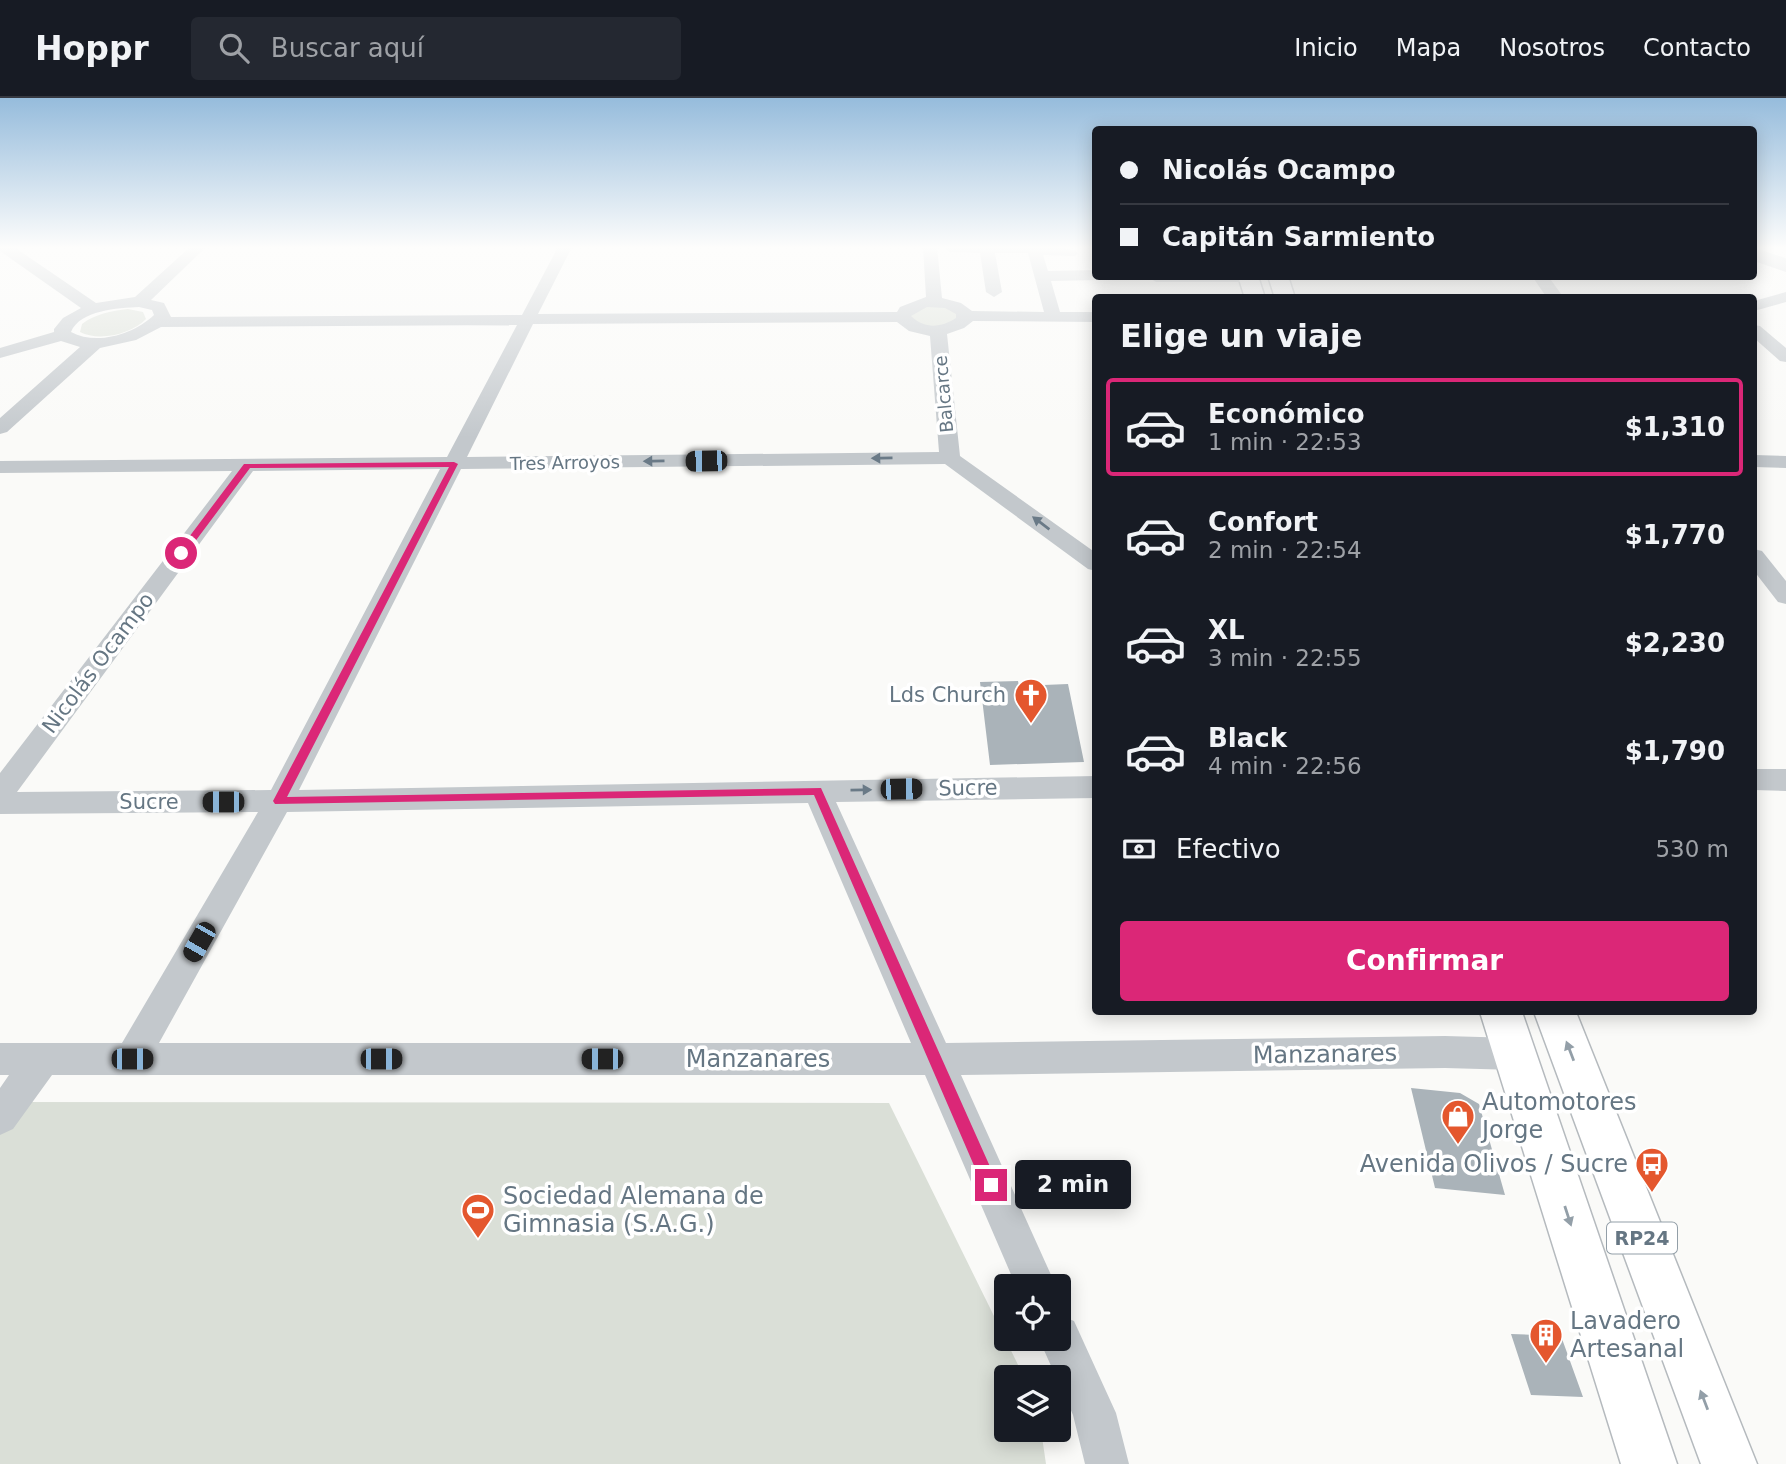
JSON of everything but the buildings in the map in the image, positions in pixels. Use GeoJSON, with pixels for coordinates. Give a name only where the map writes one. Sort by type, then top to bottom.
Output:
{"type":"FeatureCollection","features":[{"type":"Feature","properties":{"kind":"main road","name":"RP24"},"geometry":{"type":"LineString","coordinates":[[1556,1015],[1729,1464]]}},
{"type":"Feature","properties":{"kind":"main road","name":"RP24"},"geometry":{"type":"LineString","coordinates":[[1509,1033],[1648,1464]]}},
{"type":"Feature","properties":{"kind":"street"},"geometry":{"type":"LineString","coordinates":[[91,311],[68,322],[62,329],[63,335],[69,340],[95,343],[125,338],[158,322],[902,317],[907,311]]}},
{"type":"Feature","properties":{"kind":"street"},"geometry":{"type":"LineString","coordinates":[[158,322],[162,311]]}},
{"type":"Feature","properties":{"kind":"street"},"geometry":{"type":"LineString","coordinates":[[132,1059],[279,801],[534,311]]}},
{"type":"Feature","properties":{"kind":"street"},"geometry":{"type":"LineString","coordinates":[[962,311],[966,316],[1092,317]]}},
{"type":"Feature","properties":{"kind":"street"},"geometry":{"type":"LineString","coordinates":[[1052,311],[1054,318]]}},
{"type":"Feature","properties":{"kind":"street","name":"Balcarce"},"geometry":{"type":"LineString","coordinates":[[902,317],[910,326],[938,331],[961,324],[966,316]]}},
{"type":"Feature","properties":{"kind":"street","name":"Balcarce"},"geometry":{"type":"LineString","coordinates":[[938,331],[950,458]]}},
{"type":"Feature","properties":{"kind":"street"},"geometry":{"type":"LineString","coordinates":[[1757,333],[1786,357]]}},
{"type":"Feature","properties":{"kind":"street"},"geometry":{"type":"LineString","coordinates":[[0,352],[63,335]]}},
{"type":"Feature","properties":{"kind":"street"},"geometry":{"type":"LineString","coordinates":[[0,428],[95,343]]}},
{"type":"Feature","properties":{"kind":"street"},"geometry":{"type":"LineString","coordinates":[[950,458],[1092,561]]}},
{"type":"Feature","properties":{"kind":"street","name":"Tres Arroyos"},"geometry":{"type":"LineString","coordinates":[[0,467],[950,458]]}},
{"type":"Feature","properties":{"kind":"street"},"geometry":{"type":"LineString","coordinates":[[1757,461],[1786,462]]}},
{"type":"Feature","properties":{"kind":"street","name":"Nicolás Ocampo"},"geometry":{"type":"LineString","coordinates":[[0,794],[247,466]]}},
{"type":"Feature","properties":{"kind":"street"},"geometry":{"type":"LineString","coordinates":[[1757,560],[1786,597]]}},
{"type":"Feature","properties":{"kind":"street"},"geometry":{"type":"LineString","coordinates":[[1757,780],[1786,780]]}},
{"type":"Feature","properties":{"kind":"street","name":"Sucre"},"geometry":{"type":"LineString","coordinates":[[0,803],[279,801],[1092,786]]}},
{"type":"Feature","properties":{"kind":"street"},"geometry":{"type":"LineString","coordinates":[[817,791],[1031,1274]]}},
{"type":"Feature","properties":{"kind":"street","name":"Manzanares"},"geometry":{"type":"LineString","coordinates":[[0,1059],[934,1059],[1445,1052],[1509,1033]]}},
{"type":"Feature","properties":{"kind":"street"},"geometry":{"type":"LineString","coordinates":[[0,1117],[43,1059]]}},
{"type":"Feature","properties":{"kind":"street"},"geometry":{"type":"LineString","coordinates":[[1066,1351],[1094,1413],[1107,1464]]}},
{"type":"Feature","properties":{"kind":"shaded area"},"geometry":{"type":"Polygon","coordinates":[[[137,311],[143,312],[146,319],[132,329],[115,335],[96,336],[80,332],[82,324],[109,312],[137,311]]]}},
{"type":"Feature","properties":{"kind":"shaded area"},"geometry":{"type":"Polygon","coordinates":[[[913,311],[956,311],[957,324],[923,328],[907,314],[913,311]]]}},
{"type":"Feature","properties":{"kind":"shaded area","name":"Sociedad Alemana de Gimnasia (S.A.G.)"},"geometry":{"type":"Polygon","coordinates":[[[0,1102],[889,1103],[994,1316],[994,1351],[1011,1351],[1018,1365],[994,1365],[994,1442],[1043,1442],[1046,1464],[0,1464],[0,1102]]]}},
{"type":"Feature","properties":{"kind":"place","name":"Lds Church"},"geometry":{"type":"Point","coordinates":[1031,725]}},
{"type":"Feature","properties":{"kind":"place","name":"Automotores Jorge"},"geometry":{"type":"Point","coordinates":[1458,1146]}},
{"type":"Feature","properties":{"kind":"place","name":"Avenida Olivos / Sucre"},"geometry":{"type":"Point","coordinates":[1652,1194]}},
{"type":"Feature","properties":{"kind":"place","name":"Sociedad Alemana de Gimnasia (S.A.G.)"},"geometry":{"type":"Point","coordinates":[478,1240]}},
{"type":"Feature","properties":{"kind":"place","name":"Lavadero Artesanal"},"geometry":{"type":"Point","coordinates":[1546,1365]}},
{"type":"Feature","properties":{"kind":"route"},"geometry":{"type":"LineString","coordinates":[[181,553],[247,466],[454,464],[279,801],[817,791],[991,1185]]}}]}
